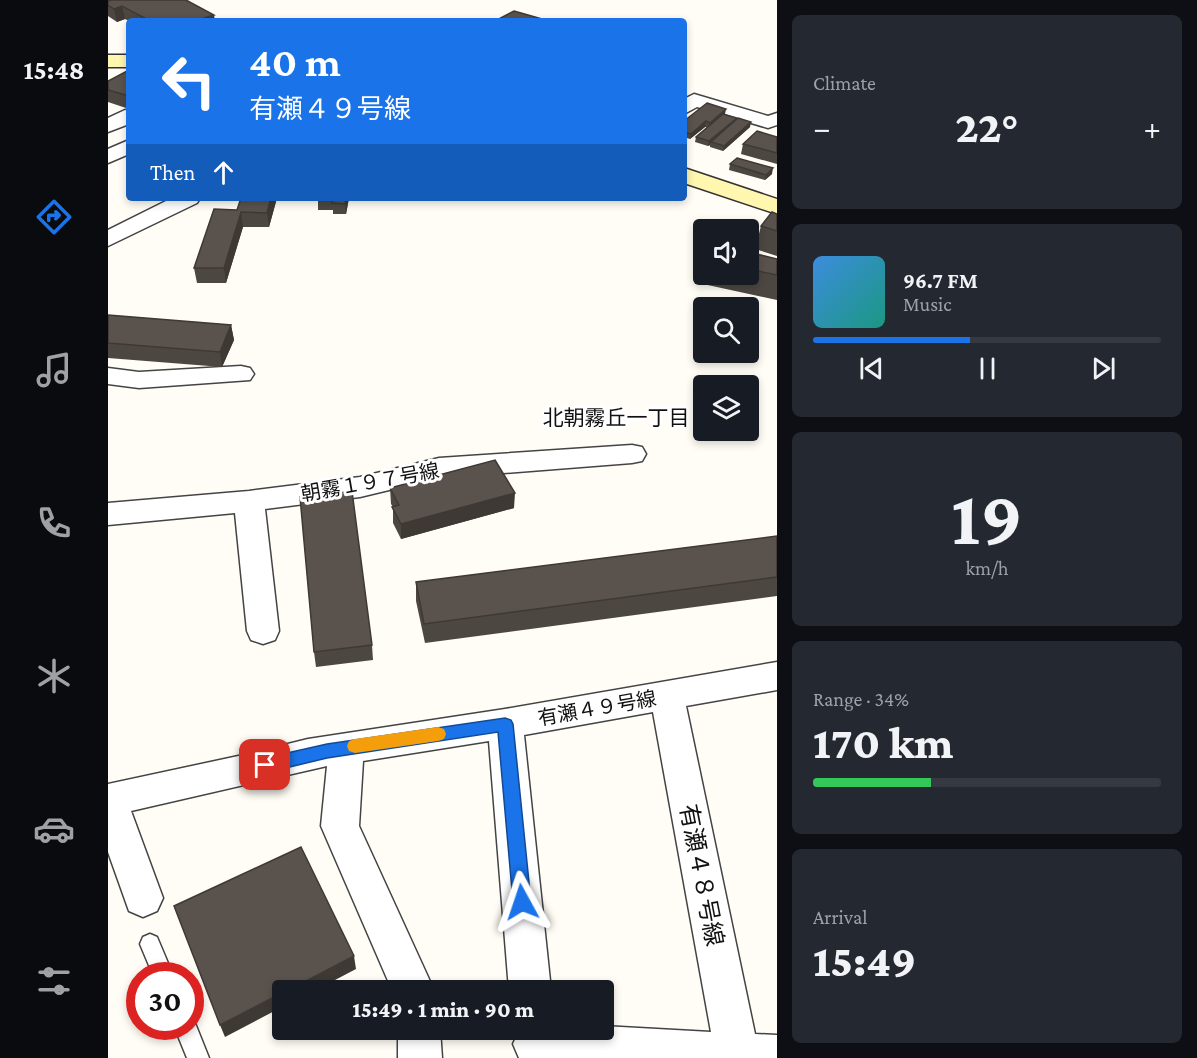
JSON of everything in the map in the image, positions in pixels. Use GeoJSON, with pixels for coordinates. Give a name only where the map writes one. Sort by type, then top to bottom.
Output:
{"type":"FeatureCollection","features":[{"type":"Feature","properties":{"kind":"main road"},"geometry":{"type":"LineString","coordinates":[[108,61],[126,61]]}},
{"type":"Feature","properties":{"kind":"main road"},"geometry":{"type":"LineString","coordinates":[[687,176],[777,207]]}},
{"type":"Feature","properties":{"kind":"street"},"geometry":{"type":"LineString","coordinates":[[687,106],[694,100],[768,122],[777,119]]}},
{"type":"Feature","properties":{"kind":"street"},"geometry":{"type":"LineString","coordinates":[[108,126],[126,116]]}},
{"type":"Feature","properties":{"kind":"street"},"geometry":{"type":"LineString","coordinates":[[108,157],[126,148]]}},
{"type":"Feature","properties":{"kind":"street"},"geometry":{"type":"LineString","coordinates":[[108,239],[183,201]]}},
{"type":"Feature","properties":{"kind":"street"},"geometry":{"type":"LineString","coordinates":[[108,376],[139,380],[241,374]]}},
{"type":"Feature","properties":{"kind":"street","name":"朝霧１９７号線"},"geometry":{"type":"LineString","coordinates":[[108,514],[249,501],[360,487],[439,468],[632,454]]}},
{"type":"Feature","properties":{"kind":"street"},"geometry":{"type":"LineString","coordinates":[[249,501],[263,631]]}},
{"type":"Feature","properties":{"kind":"street","name":"有瀬４９号線"},"geometry":{"type":"LineString","coordinates":[[108,800],[243,771],[308,754],[505,724],[777,676]]}},
{"type":"Feature","properties":{"kind":"street","name":"有瀬４８号線"},"geometry":{"type":"LineString","coordinates":[[667,696],[757,1055]]}},
{"type":"Feature","properties":{"kind":"street"},"geometry":{"type":"LineString","coordinates":[[505,724],[529,980]]}},
{"type":"Feature","properties":{"kind":"street"},"geometry":{"type":"LineString","coordinates":[[346,748],[340,826],[409,980]]}},
{"type":"Feature","properties":{"kind":"street"},"geometry":{"type":"LineString","coordinates":[[108,800],[143,898]]}},
{"type":"Feature","properties":{"kind":"street"},"geometry":{"type":"LineString","coordinates":[[419,1040],[420,1058]]}},
{"type":"Feature","properties":{"kind":"street"},"geometry":{"type":"LineString","coordinates":[[532,1044],[757,1055]]}},
{"type":"Feature","properties":{"kind":"lane"},"geometry":{"type":"LineString","coordinates":[[150,944],[158,962]]}},
{"type":"Feature","properties":{"kind":"lane"},"geometry":{"type":"LineString","coordinates":[[191,1040],[198,1058]]}},
{"type":"Feature","properties":{"kind":"building"},"geometry":{"type":"Polygon","coordinates":[[[186,0],[214,15],[204,18],[144,18],[122,6],[114,9],[108,5],[108,1],[186,0]]]}},
{"type":"Feature","properties":{"kind":"building"},"geometry":{"type":"Polygon","coordinates":[[[514,11],[538,18],[501,18],[514,11]]]}},
{"type":"Feature","properties":{"kind":"building"},"geometry":{"type":"Polygon","coordinates":[[[126,72],[126,95],[108,90],[108,81],[126,72]]]}},
{"type":"Feature","properties":{"kind":"building"},"geometry":{"type":"Polygon","coordinates":[[[707,103],[726,109],[710,123],[706,121],[691,134],[687,133],[687,119],[707,103]]]}},
{"type":"Feature","properties":{"kind":"building"},"geometry":{"type":"Polygon","coordinates":[[[723,114],[737,118],[709,141],[696,137],[723,114]]]}},
{"type":"Feature","properties":{"kind":"building"},"geometry":{"type":"Polygon","coordinates":[[[738,118],[751,122],[724,146],[711,142],[738,118]]]}},
{"type":"Feature","properties":{"kind":"building"},"geometry":{"type":"Polygon","coordinates":[[[757,131],[777,137],[777,153],[743,144],[757,131]]]}},
{"type":"Feature","properties":{"kind":"building"},"geometry":{"type":"Polygon","coordinates":[[[737,158],[773,168],[766,175],[730,164],[737,158]]]}},
{"type":"Feature","properties":{"kind":"building"},"geometry":{"type":"Polygon","coordinates":[[[240,201],[270,201],[267,213],[241,212],[224,268],[194,268],[214,209],[237,210],[240,201]]]}},
{"type":"Feature","properties":{"kind":"building"},"geometry":{"type":"Polygon","coordinates":[[[333,201],[346,201],[345,204],[332,203],[333,201]]]}},
{"type":"Feature","properties":{"kind":"building"},"geometry":{"type":"Polygon","coordinates":[[[772,212],[777,214],[777,231],[761,226],[772,212]]]}},
{"type":"Feature","properties":{"kind":"building"},"geometry":{"type":"Polygon","coordinates":[[[759,255],[777,259],[777,275],[759,271],[759,255]]]}},
{"type":"Feature","properties":{"kind":"building"},"geometry":{"type":"Polygon","coordinates":[[[108,315],[231,325],[220,352],[108,343],[108,315]]]}},
{"type":"Feature","properties":{"kind":"building"},"geometry":{"type":"Polygon","coordinates":[[[495,460],[515,493],[401,524],[392,507],[399,505],[390,488],[495,460]]]}},
{"type":"Feature","properties":{"kind":"building"},"geometry":{"type":"Polygon","coordinates":[[[352,491],[372,645],[314,652],[300,497],[352,491]]]}},
{"type":"Feature","properties":{"kind":"building"},"geometry":{"type":"Polygon","coordinates":[[[777,536],[777,577],[424,624],[416,582],[777,536]]]}},
{"type":"Feature","properties":{"kind":"building"},"geometry":{"type":"Polygon","coordinates":[[[301,847],[354,956],[308,980],[272,980],[272,998],[220,1025],[204,984],[204,962],[196,962],[174,906],[301,847]]]}},
{"type":"Feature","properties":{"kind":"slow traffic"},"geometry":{"type":"LineString","coordinates":[[355,746],[438,734]]}},
{"type":"Feature","properties":{"kind":"district","name":"北朝霧丘一丁目"},"geometry":{"type":"Point","coordinates":[616,418]}},
{"type":"Feature","properties":{"kind":"route"},"geometry":{"type":"LineString","coordinates":[[265,765],[308,754],[505,724],[522,902]]}}]}
